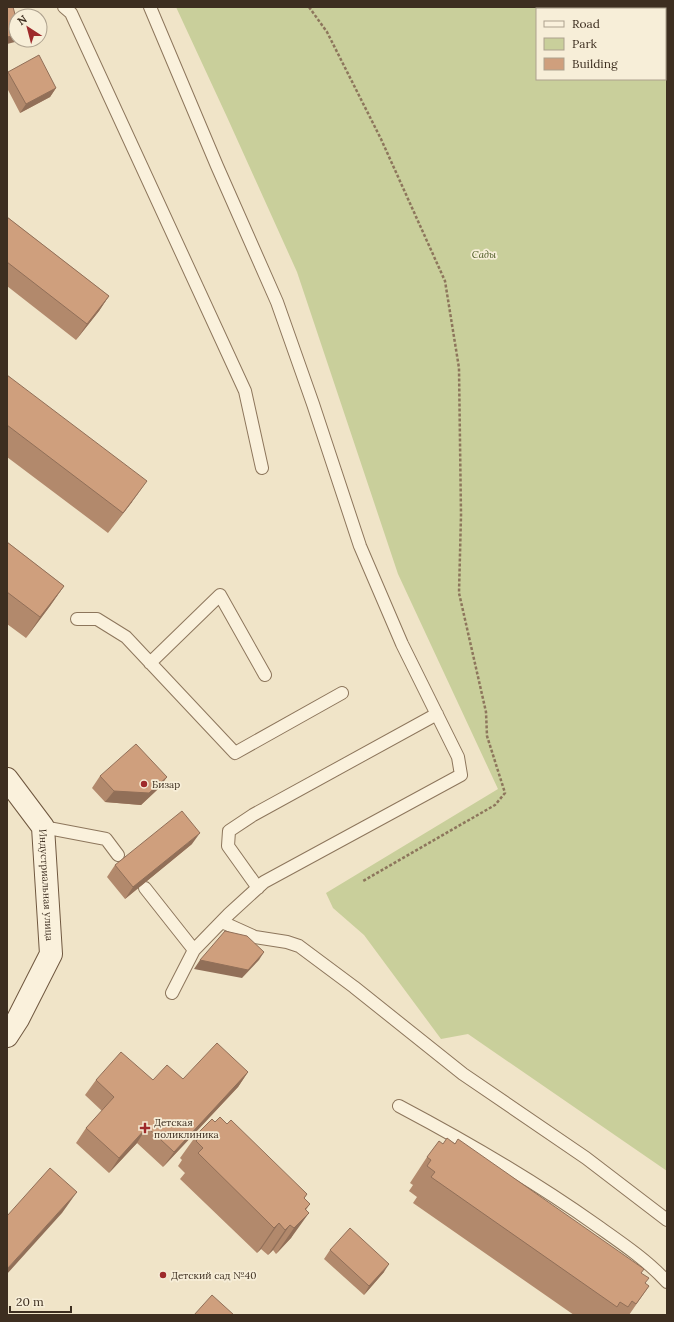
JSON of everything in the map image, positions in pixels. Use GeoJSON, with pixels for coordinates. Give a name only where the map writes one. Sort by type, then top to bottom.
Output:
{"type":"FeatureCollection","features":[{"type":"Feature","properties":{"kind":"street","name":"Индустриальная улица"},"geometry":{"type":"LineString","coordinates":[[7,779],[43,826],[51,954],[18,1020],[7,1036]]}},
{"type":"Feature","properties":{"kind":"lane"},"geometry":{"type":"LineString","coordinates":[[64,7],[71,13],[245,391],[262,468]]}},
{"type":"Feature","properties":{"kind":"lane"},"geometry":{"type":"LineString","coordinates":[[150,7],[217,166],[277,302],[313,404],[360,546],[402,644],[458,757],[461,775],[264,882],[194,950],[172,993]]}},
{"type":"Feature","properties":{"kind":"lane"},"geometry":{"type":"LineString","coordinates":[[150,663],[220,595],[265,675]]}},
{"type":"Feature","properties":{"kind":"lane"},"geometry":{"type":"LineString","coordinates":[[77,619],[97,619],[126,637],[235,753],[342,693]]}},
{"type":"Feature","properties":{"kind":"lane"},"geometry":{"type":"LineString","coordinates":[[258,888],[228,846],[229,831],[253,815],[437,714]]}},
{"type":"Feature","properties":{"kind":"lane"},"geometry":{"type":"LineString","coordinates":[[43,826],[106,839],[118,855]]}},
{"type":"Feature","properties":{"kind":"lane"},"geometry":{"type":"LineString","coordinates":[[145,888],[194,950]]}},
{"type":"Feature","properties":{"kind":"lane"},"geometry":{"type":"LineString","coordinates":[[222,922],[255,936],[287,942],[299,946],[354,987],[463,1074],[586,1158],[667,1220]]}},
{"type":"Feature","properties":{"kind":"lane"},"geometry":{"type":"LineString","coordinates":[[399,1106],[455,1136],[565,1203],[617,1240],[667,1282]]}},
{"type":"Feature","properties":{"kind":"path"},"geometry":{"type":"LineString","coordinates":[[309,7],[327,32],[377,132],[445,281],[459,368],[459,593],[486,712],[487,736],[505,793],[494,805],[363,881]]}},
{"type":"Feature","properties":{"kind":"green space","name":"Сады"},"geometry":{"type":"Polygon","coordinates":[[[176,7],[667,7],[667,1171],[468,1034],[441,1039],[364,935],[333,908],[326,893],[498,789],[398,574],[297,272],[176,7]]]}},
{"type":"Feature","properties":{"kind":"building"},"geometry":{"type":"Polygon","coordinates":[[[7,7],[13,7],[8,8],[7,37],[7,7]]]}},
{"type":"Feature","properties":{"kind":"building"},"geometry":{"type":"Polygon","coordinates":[[[39,55],[56,88],[26,104],[8,72],[39,55]]]}},
{"type":"Feature","properties":{"kind":"building"},"geometry":{"type":"Polygon","coordinates":[[[7,217],[109,296],[87,324],[7,262],[7,217]]]}},
{"type":"Feature","properties":{"kind":"building"},"geometry":{"type":"Polygon","coordinates":[[[7,375],[147,481],[123,513],[7,425],[7,375]]]}},
{"type":"Feature","properties":{"kind":"building"},"geometry":{"type":"Polygon","coordinates":[[[7,542],[64,586],[40,617],[7,592],[7,542]]]}},
{"type":"Feature","properties":{"kind":"building"},"geometry":{"type":"Polygon","coordinates":[[[136,744],[167,777],[149,793],[114,791],[100,776],[136,744]]]}},
{"type":"Feature","properties":{"kind":"building"},"geometry":{"type":"Polygon","coordinates":[[[182,811],[200,833],[133,887],[115,865],[182,811]]]}},
{"type":"Feature","properties":{"kind":"building"},"geometry":{"type":"Polygon","coordinates":[[[225,931],[247,936],[264,952],[248,970],[200,960],[225,931]]]}},
{"type":"Feature","properties":{"kind":"building","name":"Детская поликлиника"},"geometry":{"type":"Polygon","coordinates":[[[217,1043],[248,1072],[174,1152],[147,1127],[119,1158],[86,1128],[114,1097],[96,1080],[121,1052],[153,1080],[167,1065],[183,1079],[217,1043]]]}},
{"type":"Feature","properties":{"kind":"building"},"geometry":{"type":"Polygon","coordinates":[[[220,1117],[227,1124],[231,1120],[307,1194],[304,1198],[310,1204],[305,1209],[309,1213],[294,1228],[290,1225],[285,1230],[279,1223],[274,1228],[198,1153],[203,1148],[196,1141],[201,1136],[198,1133],[212,1119],[215,1122],[220,1117]]]}},
{"type":"Feature","properties":{"kind":"building"},"geometry":{"type":"Polygon","coordinates":[[[447,1138],[455,1144],[458,1139],[644,1269],[641,1273],[649,1278],[645,1283],[649,1286],[636,1304],[632,1301],[628,1307],[620,1302],[617,1307],[431,1177],[435,1172],[427,1166],[431,1160],[427,1157],[439,1141],[443,1144],[447,1138]]]}},
{"type":"Feature","properties":{"kind":"building"},"geometry":{"type":"Polygon","coordinates":[[[50,1168],[77,1192],[7,1269],[7,1216],[50,1168]]]}},
{"type":"Feature","properties":{"kind":"building"},"geometry":{"type":"Polygon","coordinates":[[[350,1228],[389,1264],[369,1286],[330,1250],[350,1228]]]}},
{"type":"Feature","properties":{"kind":"building"},"geometry":{"type":"Polygon","coordinates":[[[212,1295],[234,1315],[194,1315],[212,1295]]]}},
{"type":"Feature","properties":{"kind":"place","name":"Бизар"},"geometry":{"type":"Point","coordinates":[144,784]}},
{"type":"Feature","properties":{"kind":"place","name":"Детская поликлиника"},"geometry":{"type":"Point","coordinates":[145,1128]}},
{"type":"Feature","properties":{"kind":"place","name":"Детский сад №40"},"geometry":{"type":"Point","coordinates":[163,1275]}}]}
